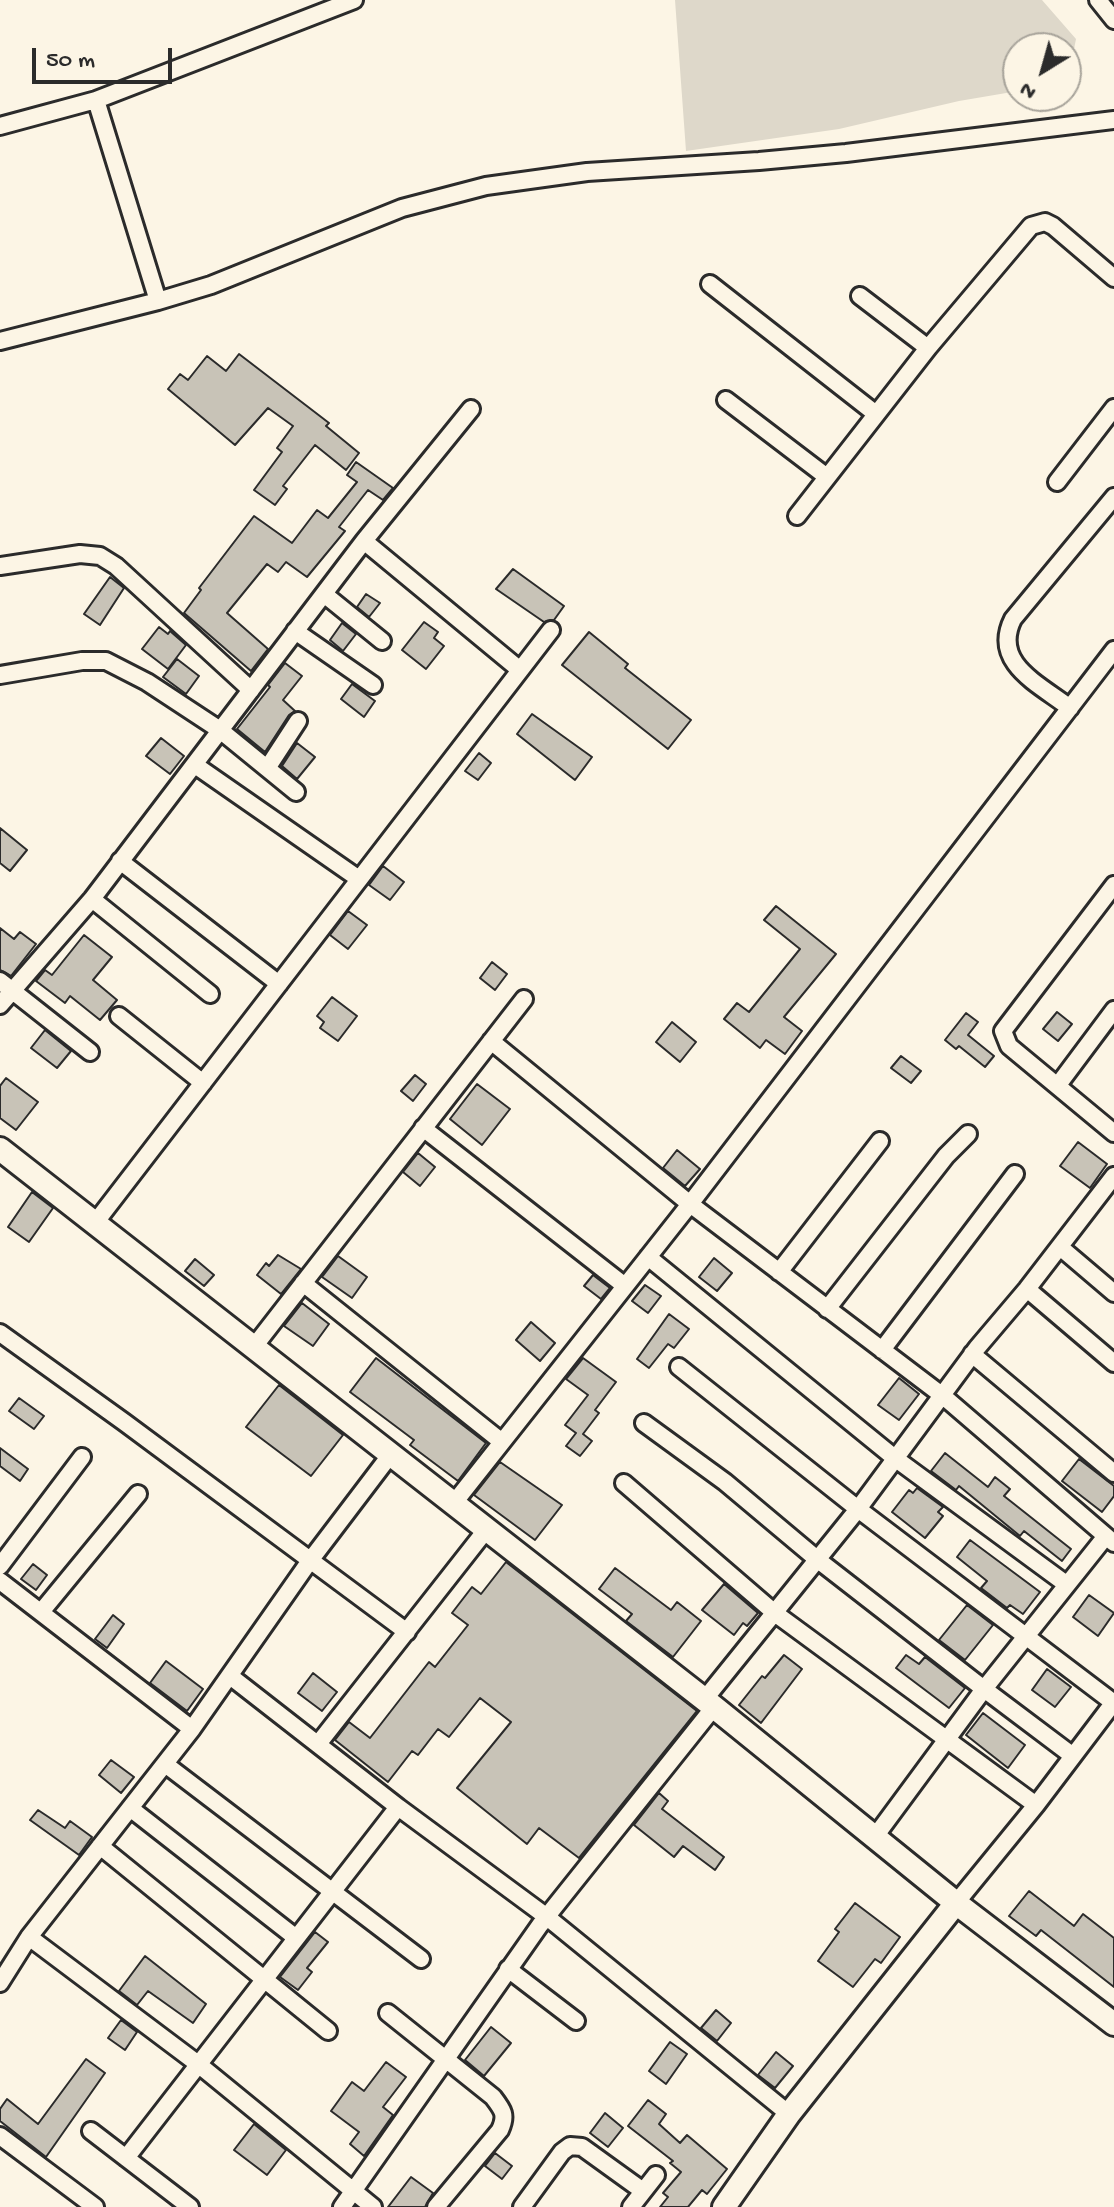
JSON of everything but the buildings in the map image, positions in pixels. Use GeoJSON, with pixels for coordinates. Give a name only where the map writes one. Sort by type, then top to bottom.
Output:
{"type":"FeatureCollection","features":[{"type":"Feature","properties":{"kind":"street"},"geometry":{"type":"LineString","coordinates":[[0,126],[96,100],[354,0]]}},
{"type":"Feature","properties":{"kind":"street"},"geometry":{"type":"LineString","coordinates":[[1098,0],[1114,20]]}},
{"type":"Feature","properties":{"kind":"street"},"geometry":{"type":"LineString","coordinates":[[96,100],[158,301]]}},
{"type":"Feature","properties":{"kind":"street"},"geometry":{"type":"LineString","coordinates":[[0,341],[211,285],[402,208],[486,186],[602,170],[846,153],[1114,120]]}},
{"type":"Feature","properties":{"kind":"street"},"geometry":{"type":"LineString","coordinates":[[797,516],[928,348],[1031,226],[1045,222],[1053,226],[1114,278]]}},
{"type":"Feature","properties":{"kind":"street"},"geometry":{"type":"LineString","coordinates":[[710,284],[876,414]]}},
{"type":"Feature","properties":{"kind":"street"},"geometry":{"type":"LineString","coordinates":[[860,296],[928,348]]}},
{"type":"Feature","properties":{"kind":"street"},"geometry":{"type":"LineString","coordinates":[[726,400],[827,477]]}},
{"type":"Feature","properties":{"kind":"street"},"geometry":{"type":"LineString","coordinates":[[1057,482],[1114,408]]}},
{"type":"Feature","properties":{"kind":"street"},"geometry":{"type":"LineString","coordinates":[[0,1005],[6,986],[92,899],[364,541],[471,409]]}},
{"type":"Feature","properties":{"kind":"street"},"geometry":{"type":"LineString","coordinates":[[1070,708],[1015,665],[1007,654],[1006,633],[1013,619],[1114,497]]}},
{"type":"Feature","properties":{"kind":"street"},"geometry":{"type":"LineString","coordinates":[[364,541],[520,670]]}},
{"type":"Feature","properties":{"kind":"street"},"geometry":{"type":"LineString","coordinates":[[0,566],[64,555],[100,556],[116,566],[251,690]]}},
{"type":"Feature","properties":{"kind":"street"},"geometry":{"type":"LineString","coordinates":[[324,594],[382,641]]}},
{"type":"Feature","properties":{"kind":"street"},"geometry":{"type":"LineString","coordinates":[[95,1223],[551,630]]}},
{"type":"Feature","properties":{"kind":"street"},"geometry":{"type":"LineString","coordinates":[[295,631],[373,685]]}},
{"type":"Feature","properties":{"kind":"street"},"geometry":{"type":"LineString","coordinates":[[454,1503],[690,1204],[1114,650]]}},
{"type":"Feature","properties":{"kind":"street"},"geometry":{"type":"LineString","coordinates":[[0,675],[82,661],[106,661],[147,682],[220,730],[296,792]]}},
{"type":"Feature","properties":{"kind":"street"},"geometry":{"type":"LineString","coordinates":[[268,767],[298,721]]}},
{"type":"Feature","properties":{"kind":"street"},"geometry":{"type":"LineString","coordinates":[[195,765],[359,879]]}},
{"type":"Feature","properties":{"kind":"street"},"geometry":{"type":"LineString","coordinates":[[120,861],[279,984]]}},
{"type":"Feature","properties":{"kind":"street"},"geometry":{"type":"LineString","coordinates":[[1114,885],[1003,1031],[1009,1046],[1114,1133]]}},
{"type":"Feature","properties":{"kind":"street"},"geometry":{"type":"LineString","coordinates":[[92,899],[210,994]]}},
{"type":"Feature","properties":{"kind":"street"},"geometry":{"type":"LineString","coordinates":[[6,986],[90,1052]]}},
{"type":"Feature","properties":{"kind":"street"},"geometry":{"type":"LineString","coordinates":[[253,1348],[524,999]]}},
{"type":"Feature","properties":{"kind":"street"},"geometry":{"type":"LineString","coordinates":[[1058,1085],[1114,1010]]}},
{"type":"Feature","properties":{"kind":"street"},"geometry":{"type":"LineString","coordinates":[[119,1016],[203,1083]]}},
{"type":"Feature","properties":{"kind":"street"},"geometry":{"type":"LineString","coordinates":[[491,1041],[690,1204],[943,1396],[1110,1539],[1066,1584],[1025,1635],[874,1838]]}},
{"type":"Feature","properties":{"kind":"street"},"geometry":{"type":"LineString","coordinates":[[423,1128],[625,1286]]}},
{"type":"Feature","properties":{"kind":"street"},"geometry":{"type":"LineString","coordinates":[[827,1309],[946,1156],[968,1134]]}},
{"type":"Feature","properties":{"kind":"street"},"geometry":{"type":"LineString","coordinates":[[779,1272],[880,1141]]}},
{"type":"Feature","properties":{"kind":"street"},"geometry":{"type":"LineString","coordinates":[[0,1149],[709,1703],[956,1903],[1114,2024]]}},
{"type":"Feature","properties":{"kind":"street"},"geometry":{"type":"LineString","coordinates":[[882,1350],[1015,1174]]}},
{"type":"Feature","properties":{"kind":"street"},"geometry":{"type":"LineString","coordinates":[[342,2207],[508,1969],[896,1459],[972,1354],[1027,1289],[1114,1176]]}},
{"type":"Feature","properties":{"kind":"street"},"geometry":{"type":"LineString","coordinates":[[1060,1247],[1114,1293]]}},
{"type":"Feature","properties":{"kind":"street"},"geometry":{"type":"LineString","coordinates":[[648,1257],[896,1459],[1066,1584]]}},
{"type":"Feature","properties":{"kind":"street"},"geometry":{"type":"LineString","coordinates":[[303,1283],[502,1442]]}},
{"type":"Feature","properties":{"kind":"street"},"geometry":{"type":"LineString","coordinates":[[1027,1289],[1114,1363]]}},
{"type":"Feature","properties":{"kind":"street"},"geometry":{"type":"LineString","coordinates":[[0,1333],[407,1632]]}},
{"type":"Feature","properties":{"kind":"street"},"geometry":{"type":"LineString","coordinates":[[972,1354],[1114,1473]]}},
{"type":"Feature","properties":{"kind":"street"},"geometry":{"type":"LineString","coordinates":[[679,1367],[858,1509],[1114,1703],[789,2114],[724,2207]]}},
{"type":"Feature","properties":{"kind":"street"},"geometry":{"type":"LineString","coordinates":[[644,1423],[725,1482],[818,1560],[1073,1756]]}},
{"type":"Feature","properties":{"kind":"street"},"geometry":{"type":"LineString","coordinates":[[0,1983],[29,1937],[192,1729],[309,1562],[391,1454]]}},
{"type":"Feature","properties":{"kind":"street"},"geometry":{"type":"LineString","coordinates":[[0,1566],[82,1457]]}},
{"type":"Feature","properties":{"kind":"street"},"geometry":{"type":"LineString","coordinates":[[624,1483],[776,1614],[1036,1805]]}},
{"type":"Feature","properties":{"kind":"street"},"geometry":{"type":"LineString","coordinates":[[41,1612],[138,1494]]}},
{"type":"Feature","properties":{"kind":"street"},"geometry":{"type":"LineString","coordinates":[[318,1744],[486,1530]]}},
{"type":"Feature","properties":{"kind":"street"},"geometry":{"type":"LineString","coordinates":[[0,1581],[192,1729]]}},
{"type":"Feature","properties":{"kind":"street"},"geometry":{"type":"LineString","coordinates":[[230,1676],[398,1807],[547,1917],[789,2114]]}},
{"type":"Feature","properties":{"kind":"street"},"geometry":{"type":"LineString","coordinates":[[165,1764],[421,1959]]}},
{"type":"Feature","properties":{"kind":"street"},"geometry":{"type":"LineString","coordinates":[[126,2158],[398,1807]]}},
{"type":"Feature","properties":{"kind":"street"},"geometry":{"type":"LineString","coordinates":[[130,1808],[295,1937]]}},
{"type":"Feature","properties":{"kind":"street"},"geometry":{"type":"LineString","coordinates":[[100,1846],[328,2031]]}},
{"type":"Feature","properties":{"kind":"street"},"geometry":{"type":"LineString","coordinates":[[29,1937],[198,2064],[373,2207]]}},
{"type":"Feature","properties":{"kind":"street"},"geometry":{"type":"LineString","coordinates":[[508,1969],[576,2021]]}},
{"type":"Feature","properties":{"kind":"street"},"geometry":{"type":"LineString","coordinates":[[388,2013],[493,2097],[504,2110],[505,2118],[500,2130],[436,2207]]}},
{"type":"Feature","properties":{"kind":"street"},"geometry":{"type":"LineString","coordinates":[[91,2131],[190,2207]]}},
{"type":"Feature","properties":{"kind":"street"},"geometry":{"type":"LineString","coordinates":[[0,2136],[95,2207]]}},
{"type":"Feature","properties":{"kind":"street"},"geometry":{"type":"LineString","coordinates":[[522,2207],[562,2152],[570,2146],[582,2147],[643,2191]]}},
{"type":"Feature","properties":{"kind":"street"},"geometry":{"type":"LineString","coordinates":[[631,2207],[656,2175]]}},
{"type":"Feature","properties":{"kind":"shaded area"},"geometry":{"type":"Polygon","coordinates":[[[675,0],[1042,0],[1070,32],[1002,32],[1002,94],[839,129],[686,151],[675,0]]]}}]}
